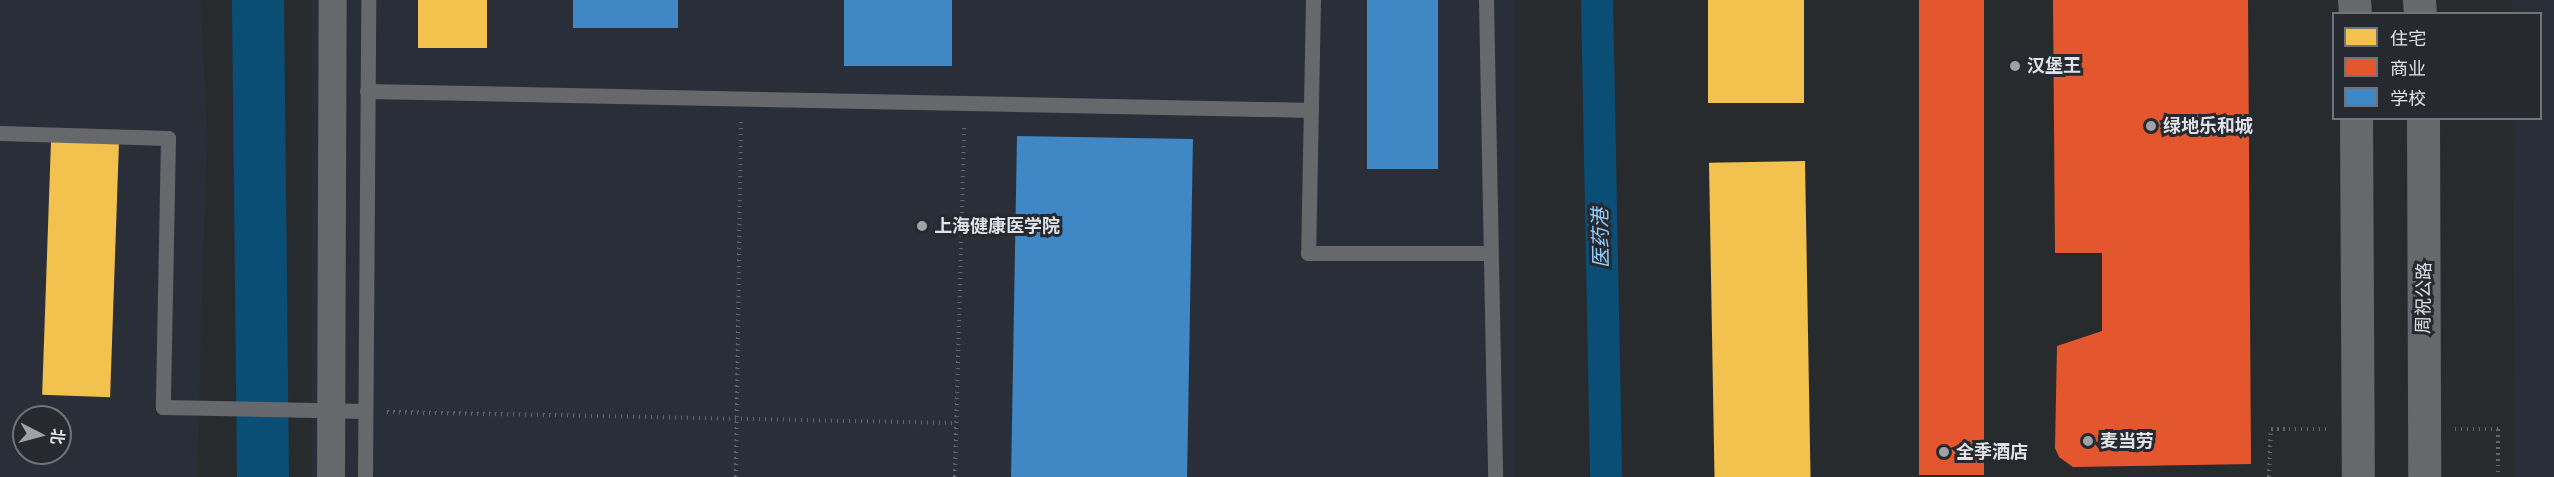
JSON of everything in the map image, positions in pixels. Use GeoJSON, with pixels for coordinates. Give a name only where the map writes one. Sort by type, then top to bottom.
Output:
{"type":"FeatureCollection","features":[{"type":"Feature","properties":{"kind":"street"},"geometry":{"type":"LineString","coordinates":[[331,477],[333,0]]}},
{"type":"Feature","properties":{"kind":"street"},"geometry":{"type":"LineString","coordinates":[[2356,120],[2358,477]]}},
{"type":"Feature","properties":{"kind":"street","name":"周祝公路"},"geometry":{"type":"LineString","coordinates":[[2423,120],[2424,477]]}},
{"type":"Feature","properties":{"kind":"lane"},"geometry":{"type":"LineString","coordinates":[[365,477],[368,0]]}},
{"type":"Feature","properties":{"kind":"lane"},"geometry":{"type":"LineString","coordinates":[[1313,0],[1308,253],[1490,253]]}},
{"type":"Feature","properties":{"kind":"lane"},"geometry":{"type":"LineString","coordinates":[[1486,0],[1495,477]]}},
{"type":"Feature","properties":{"kind":"lane"},"geometry":{"type":"LineString","coordinates":[[367,91],[742,101],[1311,110]]}},
{"type":"Feature","properties":{"kind":"lane"},"geometry":{"type":"LineString","coordinates":[[0,133],[168,138],[163,407],[365,411]]}},
{"type":"Feature","properties":{"kind":"path"},"geometry":{"type":"LineString","coordinates":[[736,477],[742,101]]}},
{"type":"Feature","properties":{"kind":"path"},"geometry":{"type":"LineString","coordinates":[[955,477],[964,105]]}},
{"type":"Feature","properties":{"kind":"path"},"geometry":{"type":"LineString","coordinates":[[365,411],[956,423]]}},
{"type":"Feature","properties":{"kind":"path"},"geometry":{"type":"LineString","coordinates":[[2269,477],[2271,429],[2314,429]]}},
{"type":"Feature","properties":{"kind":"path"},"geometry":{"type":"LineString","coordinates":[[2468,429],[2498,429],[2498,477]]}},
{"type":"Feature","properties":{"kind":"shaded area"},"geometry":{"type":"Polygon","coordinates":[[[0,0],[201,0],[207,136],[197,477],[0,477],[0,0]]]}},
{"type":"Feature","properties":{"kind":"shaded area","name":"上海健康医学院"},"geometry":{"type":"Polygon","coordinates":[[[312,0],[1515,0],[1515,477],[312,477],[312,0]]]}},
{"type":"Feature","properties":{"kind":"shaded area"},"geometry":{"type":"Polygon","coordinates":[[[2512,0],[2554,0],[2554,477],[2515,477],[2513,120],[2542,120],[2542,12],[2512,12],[2512,0]]]}},
{"type":"Feature","properties":{"kind":"building: 住宅"},"geometry":{"type":"Polygon","coordinates":[[[418,0],[487,0],[487,48],[418,48],[418,0]]]}},
{"type":"Feature","properties":{"kind":"building: 住宅"},"geometry":{"type":"Polygon","coordinates":[[[1708,0],[1804,0],[1804,103],[1708,103],[1708,0]]]}},
{"type":"Feature","properties":{"kind":"building: 住宅"},"geometry":{"type":"Polygon","coordinates":[[[51,141],[119,143],[110,397],[42,395],[51,141]]]}},
{"type":"Feature","properties":{"kind":"building: 住宅"},"geometry":{"type":"Polygon","coordinates":[[[1805,161],[1811,477],[1715,477],[1709,163],[1805,161]]]}},
{"type":"Feature","properties":{"kind":"building: 商业"},"geometry":{"type":"Polygon","coordinates":[[[1919,0],[1984,0],[1984,475],[1919,475],[1919,0]]]}},
{"type":"Feature","properties":{"kind":"building: 商业","name":"绿地乐和城"},"geometry":{"type":"Polygon","coordinates":[[[2053,0],[2248,0],[2251,464],[2073,467],[2059,457],[2055,448],[2057,346],[2102,331],[2102,253],[2055,253],[2053,0]]]}},
{"type":"Feature","properties":{"kind":"building: 学校"},"geometry":{"type":"Polygon","coordinates":[[[573,0],[678,0],[678,28],[573,28],[573,0]]]}},
{"type":"Feature","properties":{"kind":"building: 学校"},"geometry":{"type":"Polygon","coordinates":[[[844,0],[952,0],[952,66],[844,66],[844,0]]]}},
{"type":"Feature","properties":{"kind":"building: 学校"},"geometry":{"type":"Polygon","coordinates":[[[1367,0],[1438,0],[1438,169],[1367,169],[1367,0]]]}},
{"type":"Feature","properties":{"kind":"building: 学校"},"geometry":{"type":"Polygon","coordinates":[[[1017,136],[1193,139],[1187,477],[1011,477],[1017,136]]]}},
{"type":"Feature","properties":{"kind":"waterway"},"geometry":{"type":"LineString","coordinates":[[258,0],[263,477]]}},
{"type":"Feature","properties":{"kind":"waterway","name":"医药港"},"geometry":{"type":"LineString","coordinates":[[1597,0],[1606,477]]}},
{"type":"Feature","properties":{"kind":"place","name":"汉堡王"},"geometry":{"type":"Point","coordinates":[2015,66]}},
{"type":"Feature","properties":{"kind":"place","name":"绿地乐和城"},"geometry":{"type":"Point","coordinates":[2151,126]}},
{"type":"Feature","properties":{"kind":"place","name":"上海健康医学院"},"geometry":{"type":"Point","coordinates":[922,226]}},
{"type":"Feature","properties":{"kind":"place","name":"麦当劳"},"geometry":{"type":"Point","coordinates":[2088,441]}},
{"type":"Feature","properties":{"kind":"place","name":"全季酒店"},"geometry":{"type":"Point","coordinates":[1944,452]}}]}
